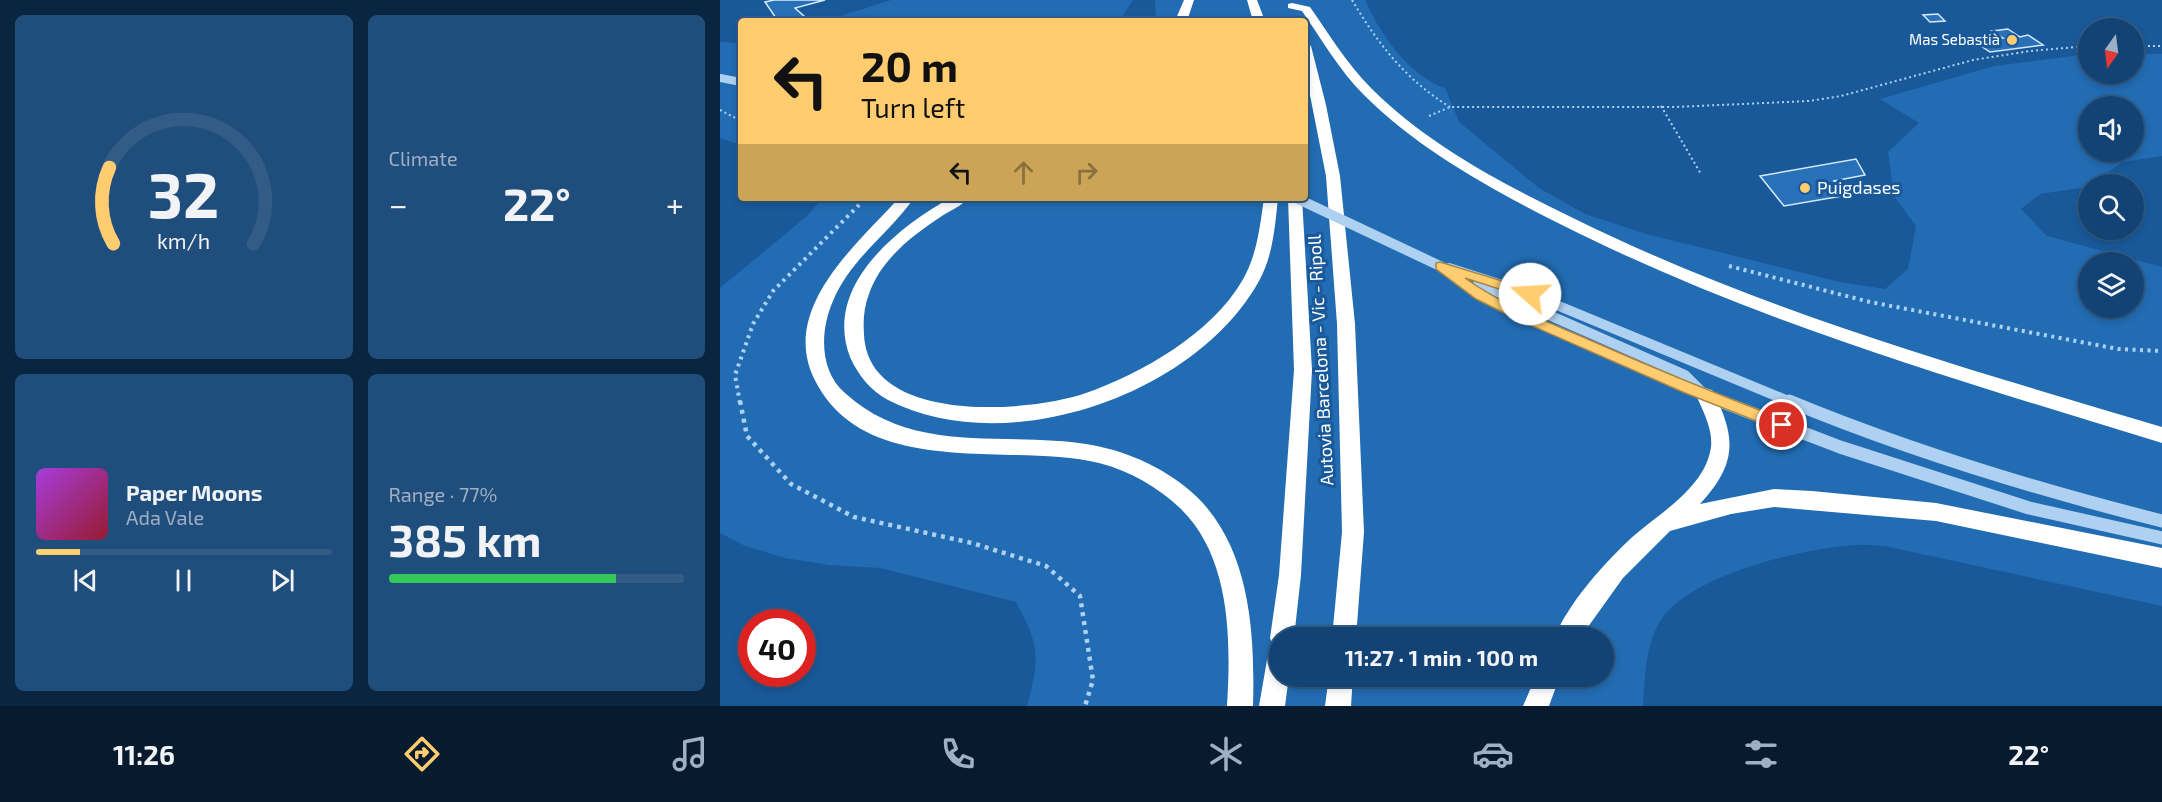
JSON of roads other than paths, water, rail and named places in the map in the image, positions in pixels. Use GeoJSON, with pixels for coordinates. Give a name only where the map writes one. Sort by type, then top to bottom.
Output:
{"type":"FeatureCollection","features":[{"type":"Feature","properties":{"kind":"highway"},"geometry":{"type":"LineString","coordinates":[[1182,18],[1189,0]]}},
{"type":"Feature","properties":{"kind":"highway"},"geometry":{"type":"LineString","coordinates":[[1252,0],[1258,18]]}},
{"type":"Feature","properties":{"kind":"highway"},"geometry":{"type":"LineString","coordinates":[[1293,9],[1306,9],[1367,91],[1437,147],[1508,191],[1600,240],[1688,279],[1758,306],[1951,370],[2162,435]]}},
{"type":"Feature","properties":{"kind":"highway","name":"Autovia Barcelona - Vic - Ripoll"},"geometry":{"type":"LineString","coordinates":[[1308,58],[1320,105],[1333,176],[1347,324],[1353,532],[1345,627]]}},
{"type":"Feature","properties":{"kind":"highway"},"geometry":{"type":"LineString","coordinates":[[904,201],[846,265],[823,303],[815,325],[815,347],[818,369],[827,386],[841,403],[862,419],[884,430],[914,439],[943,444],[1093,453],[1120,461],[1168,484],[1203,520],[1219,548],[1228,572],[1240,631],[1240,706]]}},
{"type":"Feature","properties":{"kind":"highway"},"geometry":{"type":"LineString","coordinates":[[956,201],[902,237],[880,260],[859,291],[852,323],[857,354],[871,378],[896,396],[940,411],[990,416],[1037,413],[1089,400],[1145,376],[1192,346],[1222,317],[1245,289],[1263,250],[1271,201]]}},
{"type":"Feature","properties":{"kind":"highway","name":"Autovia Barcelona - Vic - Ripoll"},"geometry":{"type":"LineString","coordinates":[[1283,627],[1290,575],[1303,370],[1296,201]]}},
{"type":"Feature","properties":{"kind":"highway"},"geometry":{"type":"LineString","coordinates":[[1572,627],[1583,609],[1636,549],[1708,483],[1721,456],[1721,429],[1717,414],[1705,395]]}},
{"type":"Feature","properties":{"kind":"highway"},"geometry":{"type":"LineString","coordinates":[[1666,523],[1701,511],[1742,503],[1774,498],[1812,500],[1936,512],[2162,558]]}},
{"type":"Feature","properties":{"kind":"highway"},"geometry":{"type":"LineString","coordinates":[[1272,706],[1275,687]]}},
{"type":"Feature","properties":{"kind":"highway"},"geometry":{"type":"LineString","coordinates":[[1338,706],[1340,687]]}},
{"type":"Feature","properties":{"kind":"highway"},"geometry":{"type":"LineString","coordinates":[[1536,706],[1544,687]]}},
{"type":"Feature","properties":{"kind":"street"},"geometry":{"type":"LineString","coordinates":[[720,78],[738,81]]}},
{"type":"Feature","properties":{"kind":"street"},"geometry":{"type":"LineString","coordinates":[[1302,201],[1440,266],[1572,310],[1875,437],[2083,501],[2162,521]]}},
{"type":"Feature","properties":{"kind":"street"},"geometry":{"type":"LineString","coordinates":[[1440,266],[1480,296],[1508,309],[1705,395],[1840,447],[2029,508],[2162,538]]}},
{"type":"Feature","properties":{"kind":"street"},"geometry":{"type":"LineString","coordinates":[[1465,273],[1499,293],[1684,375],[1705,395]]}},
{"type":"Feature","properties":{"kind":"place","name":"Mas Sebastià"},"geometry":{"type":"Point","coordinates":[2012,40]}},
{"type":"Feature","properties":{"kind":"place","name":"Puigdases"},"geometry":{"type":"Point","coordinates":[1805,188]}}]}
